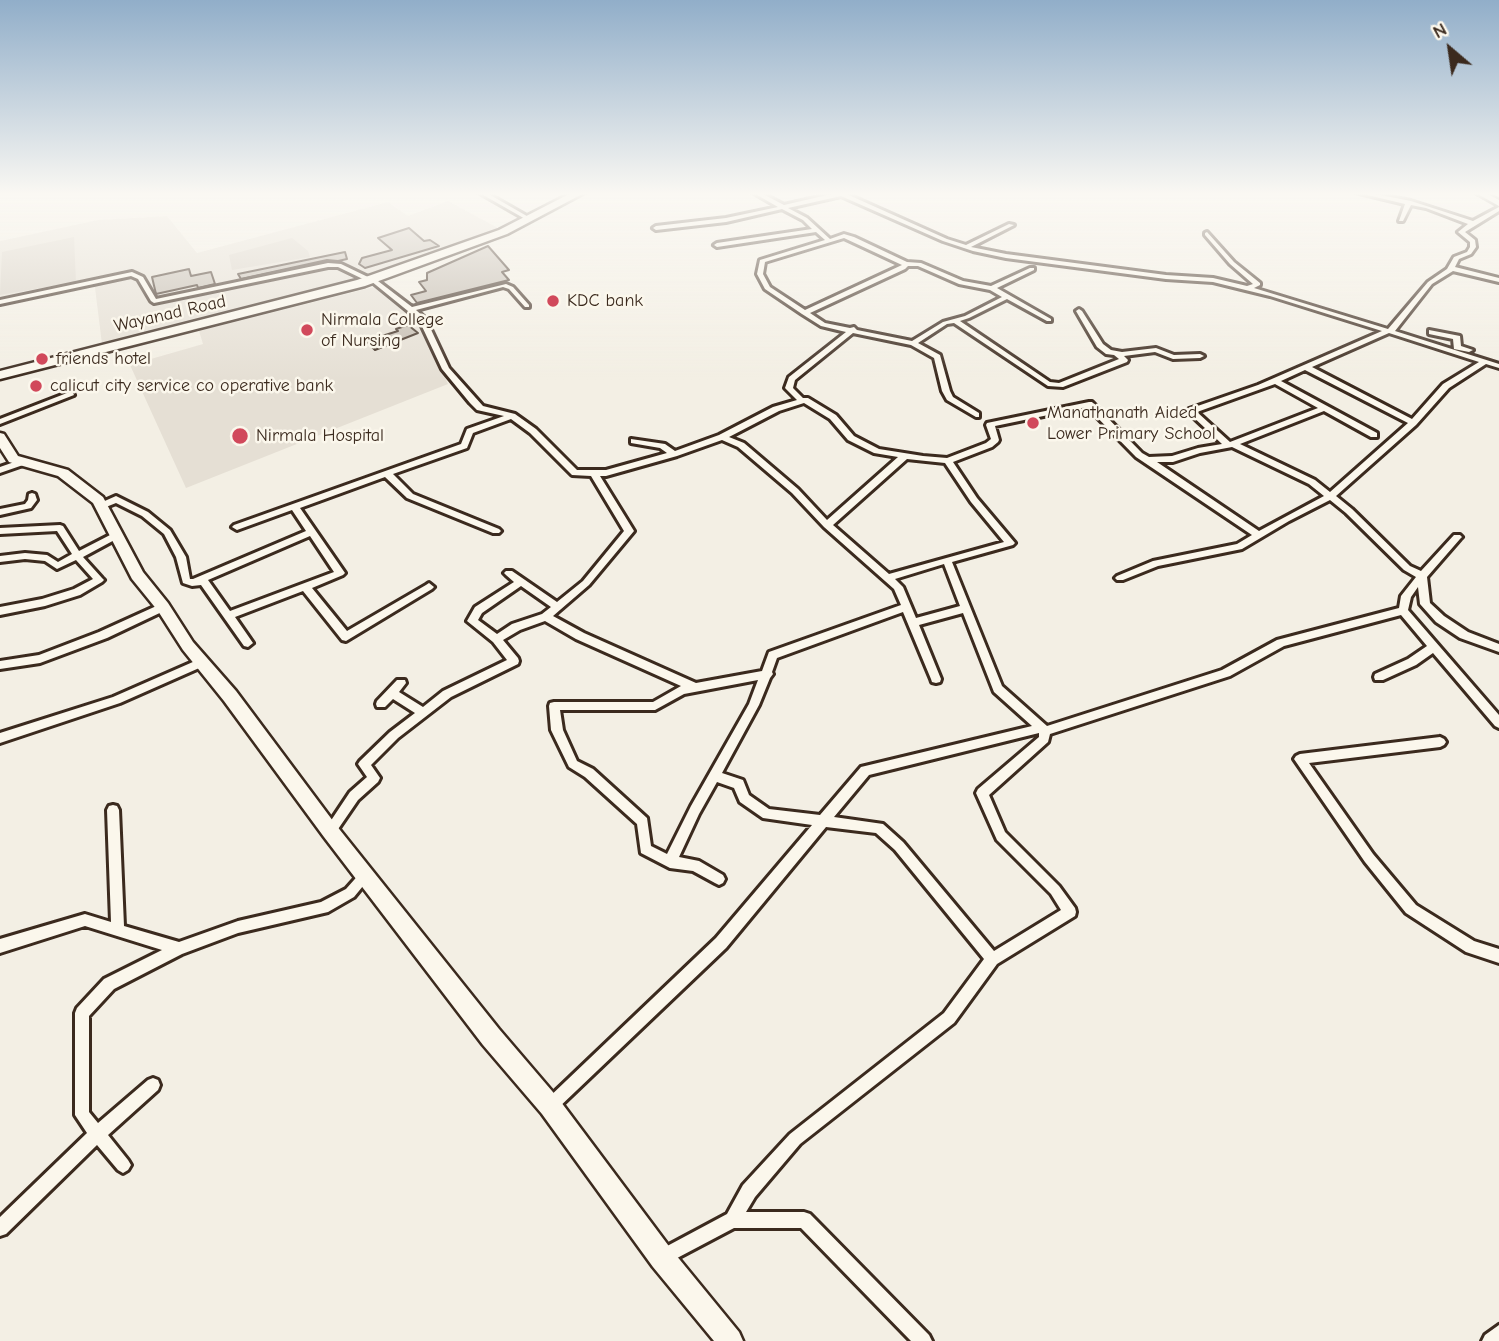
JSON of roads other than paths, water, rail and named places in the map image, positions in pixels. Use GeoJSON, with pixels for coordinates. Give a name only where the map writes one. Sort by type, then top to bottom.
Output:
{"type":"FeatureCollection","features":[{"type":"Feature","properties":{"kind":"highway","name":"Wayanad Road"},"geometry":{"type":"LineString","coordinates":[[0,375],[302,300],[442,255]]}},
{"type":"Feature","properties":{"kind":"street"},"geometry":{"type":"LineString","coordinates":[[785,255],[762,261],[760,274],[767,288],[824,325],[913,343],[937,357],[950,398],[976,415]]}},
{"type":"Feature","properties":{"kind":"street"},"geometry":{"type":"LineString","coordinates":[[886,255],[906,264],[919,264],[961,283],[992,288],[1049,320]]}},
{"type":"Feature","properties":{"kind":"street"},"geometry":{"type":"LineString","coordinates":[[1000,255],[1166,277],[1213,280],[1248,288],[1499,366]]}},
{"type":"Feature","properties":{"kind":"street"},"geometry":{"type":"LineString","coordinates":[[1225,255],[1258,284],[1248,288]]}},
{"type":"Feature","properties":{"kind":"street"},"geometry":{"type":"LineString","coordinates":[[1422,576],[1407,568],[1331,496],[1312,482],[1231,444],[1192,411],[1275,381],[1390,332],[1397,327],[1430,283],[1450,268],[1456,258],[1465,255]]}},
{"type":"Feature","properties":{"kind":"street"},"geometry":{"type":"LineString","coordinates":[[804,313],[903,268],[906,264]]}},
{"type":"Feature","properties":{"kind":"street"},"geometry":{"type":"LineString","coordinates":[[0,302],[132,274],[141,278],[154,302],[328,265],[339,265],[371,279],[413,309],[422,319],[446,369],[473,401],[480,408],[512,416],[533,432],[575,473],[606,472],[674,454],[722,437],[776,409],[802,401]]}},
{"type":"Feature","properties":{"kind":"street"},"geometry":{"type":"LineString","coordinates":[[1450,268],[1499,281]]}},
{"type":"Feature","properties":{"kind":"street"},"geometry":{"type":"LineString","coordinates":[[992,288],[1032,269]]}},
{"type":"Feature","properties":{"kind":"street"},"geometry":{"type":"LineString","coordinates":[[413,309],[504,285],[511,288],[527,306]]}},
{"type":"Feature","properties":{"kind":"street"},"geometry":{"type":"LineString","coordinates":[[913,343],[927,332],[967,317],[1007,297]]}},
{"type":"Feature","properties":{"kind":"street"},"geometry":{"type":"LineString","coordinates":[[954,320],[1048,384],[1060,385],[1124,360],[1100,345],[1079,311]]}},
{"type":"Feature","properties":{"kind":"street"},"geometry":{"type":"LineString","coordinates":[[854,329],[792,379],[789,388],[802,401],[833,417],[851,438],[877,451],[948,461],[989,445],[995,440],[990,425],[1089,404],[1139,455],[1259,536]]}},
{"type":"Feature","properties":{"kind":"street"},"geometry":{"type":"LineString","coordinates":[[1432,332],[1457,338],[1457,347],[1499,359]]}},
{"type":"Feature","properties":{"kind":"street"},"geometry":{"type":"LineString","coordinates":[[1117,354],[1156,350],[1172,357],[1200,356]]}},
{"type":"Feature","properties":{"kind":"street"},"geometry":{"type":"LineString","coordinates":[[1120,578],[1156,563],[1239,547],[1331,496],[1413,423],[1446,386],[1485,362]]}},
{"type":"Feature","properties":{"kind":"street"},"geometry":{"type":"LineString","coordinates":[[1305,368],[1413,423]]}},
{"type":"Feature","properties":{"kind":"street"},"geometry":{"type":"LineString","coordinates":[[1275,381],[1374,435]]}},
{"type":"Feature","properties":{"kind":"street"},"geometry":{"type":"LineString","coordinates":[[0,422],[70,395]]}},
{"type":"Feature","properties":{"kind":"street"},"geometry":{"type":"LineString","coordinates":[[1148,460],[1173,459],[1231,444],[1325,408]]}},
{"type":"Feature","properties":{"kind":"street"},"geometry":{"type":"LineString","coordinates":[[237,527],[464,446],[470,431],[512,416]]}},
{"type":"Feature","properties":{"kind":"street"},"geometry":{"type":"LineString","coordinates":[[0,437],[13,459],[63,473],[98,499],[137,575],[202,662],[491,1037],[550,1106],[662,1258],[730,1341]]}},
{"type":"Feature","properties":{"kind":"street"},"geometry":{"type":"LineString","coordinates":[[722,437],[741,445],[795,491],[827,525],[898,587],[936,679]]}},
{"type":"Feature","properties":{"kind":"street"},"geometry":{"type":"LineString","coordinates":[[634,441],[662,446],[674,454]]}},
{"type":"Feature","properties":{"kind":"street"},"geometry":{"type":"LineString","coordinates":[[827,525],[905,456]]}},
{"type":"Feature","properties":{"kind":"street"},"geometry":{"type":"LineString","coordinates":[[888,578],[1010,543],[974,500],[948,461]]}},
{"type":"Feature","properties":{"kind":"street"},"geometry":{"type":"LineString","coordinates":[[0,470],[20,463]]}},
{"type":"Feature","properties":{"kind":"street"},"geometry":{"type":"LineString","coordinates":[[497,639],[516,627],[545,617],[586,583],[629,531],[594,473]]}},
{"type":"Feature","properties":{"kind":"street"},"geometry":{"type":"LineString","coordinates":[[387,474],[410,495],[496,531]]}},
{"type":"Feature","properties":{"kind":"street"},"geometry":{"type":"LineString","coordinates":[[0,512],[28,506],[33,500],[32,496]]}},
{"type":"Feature","properties":{"kind":"street"},"geometry":{"type":"LineString","coordinates":[[101,506],[116,499],[145,514],[167,532],[181,557],[186,581],[204,581],[248,643]]}},
{"type":"Feature","properties":{"kind":"street"},"geometry":{"type":"LineString","coordinates":[[228,617],[340,573],[294,506]]}},
{"type":"Feature","properties":{"kind":"street"},"geometry":{"type":"LineString","coordinates":[[0,531],[60,528],[78,557],[99,580],[77,592],[42,603],[0,611]]}},
{"type":"Feature","properties":{"kind":"street"},"geometry":{"type":"LineString","coordinates":[[192,583],[312,532]]}},
{"type":"Feature","properties":{"kind":"street"},"geometry":{"type":"LineString","coordinates":[[0,559],[25,556],[47,558],[57,566],[117,535]]}},
{"type":"Feature","properties":{"kind":"street"},"geometry":{"type":"LineString","coordinates":[[1403,611],[1406,596],[1457,537]]}},
{"type":"Feature","properties":{"kind":"street"},"geometry":{"type":"LineString","coordinates":[[733,1220],[749,1191],[795,1139],[949,1018],[992,959],[1070,912],[1055,890],[1001,836],[982,793],[1044,739],[1043,729],[998,689],[947,560]]}},
{"type":"Feature","properties":{"kind":"street"},"geometry":{"type":"LineString","coordinates":[[509,573],[556,606]]}},
{"type":"Feature","properties":{"kind":"street"},"geometry":{"type":"LineString","coordinates":[[1422,576],[1425,604],[1440,619],[1464,635],[1499,648]]}},
{"type":"Feature","properties":{"kind":"street"},"geometry":{"type":"LineString","coordinates":[[330,831],[354,796],[374,778],[364,764],[421,711],[447,694],[514,661],[497,639],[472,621],[478,610],[521,582]]}},
{"type":"Feature","properties":{"kind":"street"},"geometry":{"type":"LineString","coordinates":[[305,586],[346,637],[429,587]]}},
{"type":"Feature","properties":{"kind":"street"},"geometry":{"type":"LineString","coordinates":[[0,665],[40,659],[103,635],[163,607]]}},
{"type":"Feature","properties":{"kind":"street"},"geometry":{"type":"LineString","coordinates":[[670,862],[754,705],[768,674],[773,654],[907,607]]}},
{"type":"Feature","properties":{"kind":"street"},"geometry":{"type":"LineString","coordinates":[[913,623],[966,608]]}},
{"type":"Feature","properties":{"kind":"street"},"geometry":{"type":"LineString","coordinates":[[1403,611],[1499,723]]}},
{"type":"Feature","properties":{"kind":"street"},"geometry":{"type":"LineString","coordinates":[[550,1106],[721,943],[865,771],[1043,729],[1226,673],[1280,643],[1403,611]]}},
{"type":"Feature","properties":{"kind":"street"},"geometry":{"type":"LineString","coordinates":[[545,617],[580,636],[694,687]]}},
{"type":"Feature","properties":{"kind":"street"},"geometry":{"type":"LineString","coordinates":[[1379,677],[1412,662],[1433,647]]}},
{"type":"Feature","properties":{"kind":"street"},"geometry":{"type":"LineString","coordinates":[[0,738],[116,700],[202,662]]}},
{"type":"Feature","properties":{"kind":"street"},"geometry":{"type":"LineString","coordinates":[[719,879],[695,865],[670,862],[645,849],[643,822],[590,772],[573,764],[557,730],[554,706],[655,706],[682,690],[768,674]]}},
{"type":"Feature","properties":{"kind":"street"},"geometry":{"type":"LineString","coordinates":[[381,704],[401,684]]}},
{"type":"Feature","properties":{"kind":"street"},"geometry":{"type":"LineString","coordinates":[[392,693],[421,711]]}},
{"type":"Feature","properties":{"kind":"street"},"geometry":{"type":"LineString","coordinates":[[1440,742],[1300,759],[1369,858],[1411,908],[1472,947],[1499,956]]}},
{"type":"Feature","properties":{"kind":"street"},"geometry":{"type":"LineString","coordinates":[[714,776],[739,784],[744,798],[767,814],[879,828],[899,846],[992,959]]}},
{"type":"Feature","properties":{"kind":"street"},"geometry":{"type":"LineString","coordinates":[[113,810],[118,930]]}},
{"type":"Feature","properties":{"kind":"street"},"geometry":{"type":"LineString","coordinates":[[123,1165],[82,1115],[82,1013],[109,984],[179,949],[238,927],[323,908],[350,893],[366,875]]}},
{"type":"Feature","properties":{"kind":"street"},"geometry":{"type":"LineString","coordinates":[[0,946],[85,919],[179,949]]}},
{"type":"Feature","properties":{"kind":"street"},"geometry":{"type":"LineString","coordinates":[[1,1225],[97,1133],[153,1085]]}},
{"type":"Feature","properties":{"kind":"street"},"geometry":{"type":"LineString","coordinates":[[662,1258],[733,1220],[804,1220],[923,1341]]}},
{"type":"Feature","properties":{"kind":"street"},"geometry":{"type":"LineString","coordinates":[[1492,1341],[1499,1334]]}},
{"type":"Feature","properties":{"kind":"place","name":"KDC bank"},"geometry":{"type":"Point","coordinates":[553,301]}},
{"type":"Feature","properties":{"kind":"place","name":"Nirmala College of Nursing"},"geometry":{"type":"Point","coordinates":[307,330]}},
{"type":"Feature","properties":{"kind":"place","name":"friends hotel"},"geometry":{"type":"Point","coordinates":[42,359]}},
{"type":"Feature","properties":{"kind":"place","name":"calicut city service co operative bank"},"geometry":{"type":"Point","coordinates":[36,386]}},
{"type":"Feature","properties":{"kind":"place","name":"Manathanath Aided Lower Primary School"},"geometry":{"type":"Point","coordinates":[1033,423]}},
{"type":"Feature","properties":{"kind":"place","name":"Nirmala Hospital"},"geometry":{"type":"Point","coordinates":[240,436]}}]}
